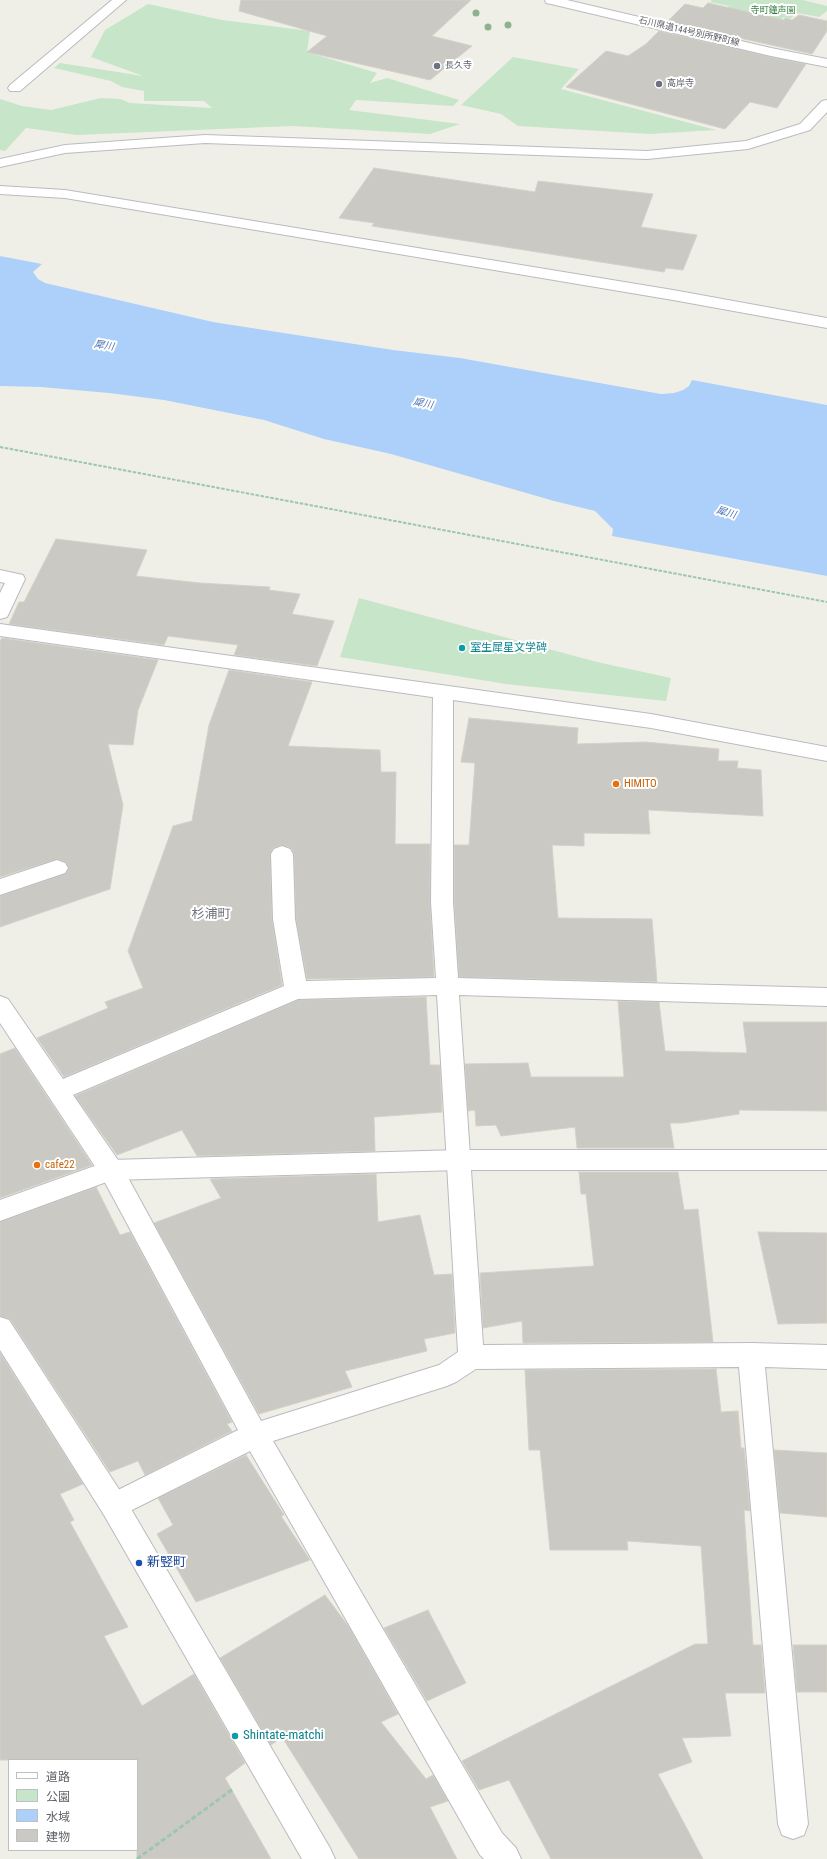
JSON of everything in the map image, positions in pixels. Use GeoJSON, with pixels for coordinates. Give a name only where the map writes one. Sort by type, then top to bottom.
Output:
{"type":"FeatureCollection","features":[{"type":"Feature","properties":{"kind":"street"},"geometry":{"type":"LineString","coordinates":[[15,88],[120,0]]}},
{"type":"Feature","properties":{"kind":"street","name":"石川県道144号別所野町線"},"geometry":{"type":"LineString","coordinates":[[551,0],[770,52],[827,63]]}},
{"type":"Feature","properties":{"kind":"street"},"geometry":{"type":"LineString","coordinates":[[0,163],[65,149],[205,139],[647,154],[748,145],[805,127],[827,104]]}},
{"type":"Feature","properties":{"kind":"street"},"geometry":{"type":"LineString","coordinates":[[0,190],[65,194],[673,295],[827,323]]}},
{"type":"Feature","properties":{"kind":"street"},"geometry":{"type":"LineString","coordinates":[[0,576],[16,579],[0,613]]}},
{"type":"Feature","properties":{"kind":"street"},"geometry":{"type":"LineString","coordinates":[[0,630],[651,721],[827,754]]}},
{"type":"Feature","properties":{"kind":"street"},"geometry":{"type":"LineString","coordinates":[[443,693],[442,902],[471,1357]]}},
{"type":"Feature","properties":{"kind":"street"},"geometry":{"type":"LineString","coordinates":[[282,854],[284,920],[296,990]]}},
{"type":"Feature","properties":{"kind":"street"},"geometry":{"type":"LineString","coordinates":[[0,888],[57,868]]}},
{"type":"Feature","properties":{"kind":"street"},"geometry":{"type":"LineString","coordinates":[[58,1091],[296,990],[447,986],[827,997]]}},
{"type":"Feature","properties":{"kind":"street"},"geometry":{"type":"LineString","coordinates":[[0,1006],[111,1170],[255,1435],[491,1844],[505,1859]]}},
{"type":"Feature","properties":{"kind":"street"},"geometry":{"type":"LineString","coordinates":[[0,1212],[111,1170],[459,1160],[827,1160]]}},
{"type":"Feature","properties":{"kind":"street"},"geometry":{"type":"LineString","coordinates":[[0,1328],[114,1506],[320,1859]]}},
{"type":"Feature","properties":{"kind":"street"},"geometry":{"type":"LineString","coordinates":[[751,1355],[793,1824]]}},
{"type":"Feature","properties":{"kind":"street"},"geometry":{"type":"LineString","coordinates":[[114,1506],[255,1435],[447,1374],[471,1357],[751,1355],[827,1357]]}},
{"type":"Feature","properties":{"kind":"path"},"geometry":{"type":"LineString","coordinates":[[0,447],[827,602]]}},
{"type":"Feature","properties":{"kind":"path"},"geometry":{"type":"LineString","coordinates":[[137,1859],[266,1765]]}},
{"type":"Feature","properties":{"kind":"green space","name":"寺町鐘声園"},"geometry":{"type":"Polygon","coordinates":[[[712,0],[803,0],[827,6],[827,11],[819,17],[797,13],[790,19],[784,17],[776,23],[725,12],[729,6],[710,2],[712,0]]]}},
{"type":"Feature","properties":{"kind":"green space"},"geometry":{"type":"Polygon","coordinates":[[[148,4],[222,20],[310,31],[307,52],[377,73],[370,83],[387,78],[459,100],[453,106],[356,100],[349,110],[460,124],[430,134],[292,126],[77,135],[26,128],[5,151],[0,150],[0,99],[22,106],[51,110],[101,98],[120,99],[130,103],[212,108],[204,101],[144,101],[144,91],[122,87],[111,81],[54,68],[60,63],[143,76],[91,57],[105,30],[148,4]]]}},
{"type":"Feature","properties":{"kind":"green space"},"geometry":{"type":"Polygon","coordinates":[[[513,57],[579,69],[561,89],[716,130],[650,134],[518,126],[501,114],[461,105],[513,57]]]}},
{"type":"Feature","properties":{"kind":"green space"},"geometry":{"type":"Polygon","coordinates":[[[359,598],[597,662],[671,678],[666,701],[506,684],[340,657],[359,598]]]}},
{"type":"Feature","properties":{"kind":"water","name":"犀川"},"geometry":{"type":"Polygon","coordinates":[[[0,256],[42,264],[33,272],[38,279],[45,283],[213,322],[393,350],[460,358],[661,394],[674,393],[683,390],[689,386],[692,380],[827,405],[827,576],[612,536],[613,529],[595,511],[554,501],[391,454],[324,439],[264,420],[164,400],[41,387],[0,386],[0,256]]]}},
{"type":"Feature","properties":{"kind":"building"},"geometry":{"type":"Polygon","coordinates":[[[241,0],[471,0],[432,36],[472,46],[430,80],[307,52],[327,36],[239,11],[241,0]]]}},
{"type":"Feature","properties":{"kind":"building"},"geometry":{"type":"Polygon","coordinates":[[[708,3],[784,20],[785,18],[792,20],[799,15],[827,21],[827,31],[812,54],[667,22],[685,4],[703,8],[708,3]]]}},
{"type":"Feature","properties":{"kind":"building"},"geometry":{"type":"Polygon","coordinates":[[[659,31],[806,64],[777,108],[750,102],[725,129],[566,87],[606,51],[628,56],[646,44],[659,31]]]}},
{"type":"Feature","properties":{"kind":"building"},"geometry":{"type":"Polygon","coordinates":[[[374,168],[535,192],[538,181],[653,194],[641,227],[697,235],[683,270],[666,268],[664,272],[372,226],[374,223],[339,218],[374,168]]]}},
{"type":"Feature","properties":{"kind":"building"},"geometry":{"type":"Polygon","coordinates":[[[56,539],[147,550],[136,576],[200,583],[270,587],[269,590],[300,594],[292,614],[334,621],[317,666],[234,655],[238,645],[168,636],[164,645],[9,624],[19,602],[24,602],[56,539]]]}},
{"type":"Feature","properties":{"kind":"building"},"geometry":{"type":"Polygon","coordinates":[[[2,638],[158,660],[138,710],[133,745],[108,744],[123,805],[110,889],[0,927],[0,896],[65,874],[69,869],[66,862],[57,859],[0,877],[0,641],[2,638]]]}},
{"type":"Feature","properties":{"kind":"building"},"geometry":{"type":"Polygon","coordinates":[[[229,670],[312,682],[288,746],[380,750],[381,772],[396,772],[395,844],[430,844],[430,902],[434,977],[307,979],[296,919],[294,854],[291,848],[281,845],[273,848],[270,854],[272,919],[282,985],[64,1077],[37,1038],[108,1008],[105,1002],[143,988],[128,951],[173,826],[192,821],[209,725],[229,670]]]}},
{"type":"Feature","properties":{"kind":"building"},"geometry":{"type":"Polygon","coordinates":[[[469,718],[578,728],[577,744],[646,742],[719,749],[718,761],[738,761],[737,768],[761,770],[763,816],[648,810],[650,834],[584,833],[584,846],[552,845],[558,918],[652,919],[657,982],[459,977],[454,902],[454,845],[469,845],[475,763],[461,762],[469,718]]]}},
{"type":"Feature","properties":{"kind":"building"},"geometry":{"type":"Polygon","coordinates":[[[426,997],[430,1065],[440,1065],[442,1112],[374,1117],[375,1151],[197,1156],[182,1130],[117,1155],[75,1096],[298,1000],[426,997]]]}},
{"type":"Feature","properties":{"kind":"building"},"geometry":{"type":"Polygon","coordinates":[[[618,1001],[659,1002],[665,1051],[747,1053],[743,1022],[827,1022],[827,1111],[739,1110],[739,1114],[683,1123],[670,1123],[674,1148],[577,1148],[575,1127],[501,1136],[496,1125],[476,1126],[475,1110],[468,1111],[465,1064],[528,1063],[531,1077],[624,1077],[618,1001]]]}},
{"type":"Feature","properties":{"kind":"building"},"geometry":{"type":"Polygon","coordinates":[[[15,1048],[92,1165],[0,1198],[0,1054],[15,1048]]]}},
{"type":"Feature","properties":{"kind":"building"},"geometry":{"type":"Polygon","coordinates":[[[579,1172],[678,1172],[684,1210],[698,1209],[713,1342],[523,1343],[522,1321],[483,1328],[480,1273],[594,1266],[586,1194],[581,1194],[579,1172]]]}},
{"type":"Feature","properties":{"kind":"building"},"geometry":{"type":"Polygon","coordinates":[[[376,1174],[378,1222],[420,1215],[434,1275],[452,1274],[455,1333],[424,1339],[427,1351],[345,1371],[352,1387],[259,1414],[154,1223],[221,1198],[210,1179],[376,1174]]]}},
{"type":"Feature","properties":{"kind":"building"},"geometry":{"type":"Polygon","coordinates":[[[96,1187],[120,1235],[130,1232],[232,1422],[227,1424],[232,1431],[145,1475],[138,1461],[110,1472],[10,1319],[0,1316],[0,1222],[96,1187]]]}},
{"type":"Feature","properties":{"kind":"building"},"geometry":{"type":"Polygon","coordinates":[[[758,1232],[827,1233],[827,1323],[778,1324],[758,1232]]]}},
{"type":"Feature","properties":{"kind":"building"},"geometry":{"type":"Polygon","coordinates":[[[0,1353],[83,1484],[60,1494],[74,1520],[70,1522],[128,1627],[104,1636],[142,1706],[194,1674],[245,1763],[225,1778],[271,1859],[137,1859],[138,1759],[0,1760],[0,1353]]]}},
{"type":"Feature","properties":{"kind":"building"},"geometry":{"type":"Polygon","coordinates":[[[716,1369],[721,1412],[738,1411],[741,1448],[744,1448],[750,1511],[744,1510],[753,1645],[761,1645],[765,1693],[725,1693],[731,1736],[682,1738],[692,1762],[658,1774],[703,1859],[551,1859],[509,1780],[479,1790],[462,1761],[695,1644],[708,1644],[701,1546],[627,1541],[628,1550],[550,1550],[540,1450],[529,1450],[525,1370],[716,1369]]]}},
{"type":"Feature","properties":{"kind":"building"},"geometry":{"type":"Polygon","coordinates":[[[774,1450],[827,1453],[827,1517],[780,1513],[774,1450]]]}},
{"type":"Feature","properties":{"kind":"building"},"geometry":{"type":"Polygon","coordinates":[[[246,1455],[284,1515],[281,1516],[310,1560],[196,1602],[157,1534],[173,1525],[158,1498],[246,1455]]]}},
{"type":"Feature","properties":{"kind":"building"},"geometry":{"type":"Polygon","coordinates":[[[325,1595],[349,1627],[398,1714],[381,1722],[426,1779],[433,1775],[448,1801],[430,1807],[457,1859],[359,1859],[282,1737],[271,1745],[220,1658],[325,1595]]]}},
{"type":"Feature","properties":{"kind":"building"},"geometry":{"type":"Polygon","coordinates":[[[428,1610],[466,1683],[427,1701],[384,1628],[428,1610]]]}},
{"type":"Feature","properties":{"kind":"building"},"geometry":{"type":"Polygon","coordinates":[[[793,1645],[827,1645],[827,1692],[797,1692],[793,1645]]]}},
{"type":"Feature","properties":{"kind":"place","name":"長久寺"},"geometry":{"type":"Point","coordinates":[437,66]}},
{"type":"Feature","properties":{"kind":"place","name":"高岸寺"},"geometry":{"type":"Point","coordinates":[659,84]}},
{"type":"Feature","properties":{"kind":"place","name":"室生犀星文学碑"},"geometry":{"type":"Point","coordinates":[462,648]}},
{"type":"Feature","properties":{"kind":"place","name":"HIMITO"},"geometry":{"type":"Point","coordinates":[616,784]}},
{"type":"Feature","properties":{"kind":"place","name":"cafe22"},"geometry":{"type":"Point","coordinates":[37,1165]}},
{"type":"Feature","properties":{"kind":"place","name":"新竪町"},"geometry":{"type":"Point","coordinates":[139,1563]}},
{"type":"Feature","properties":{"kind":"place","name":"Shintate-matchi"},"geometry":{"type":"Point","coordinates":[235,1736]}},
{"type":"Feature","properties":{"kind":"district","name":"杉浦町"},"geometry":{"type":"Point","coordinates":[211,915]}}]}
